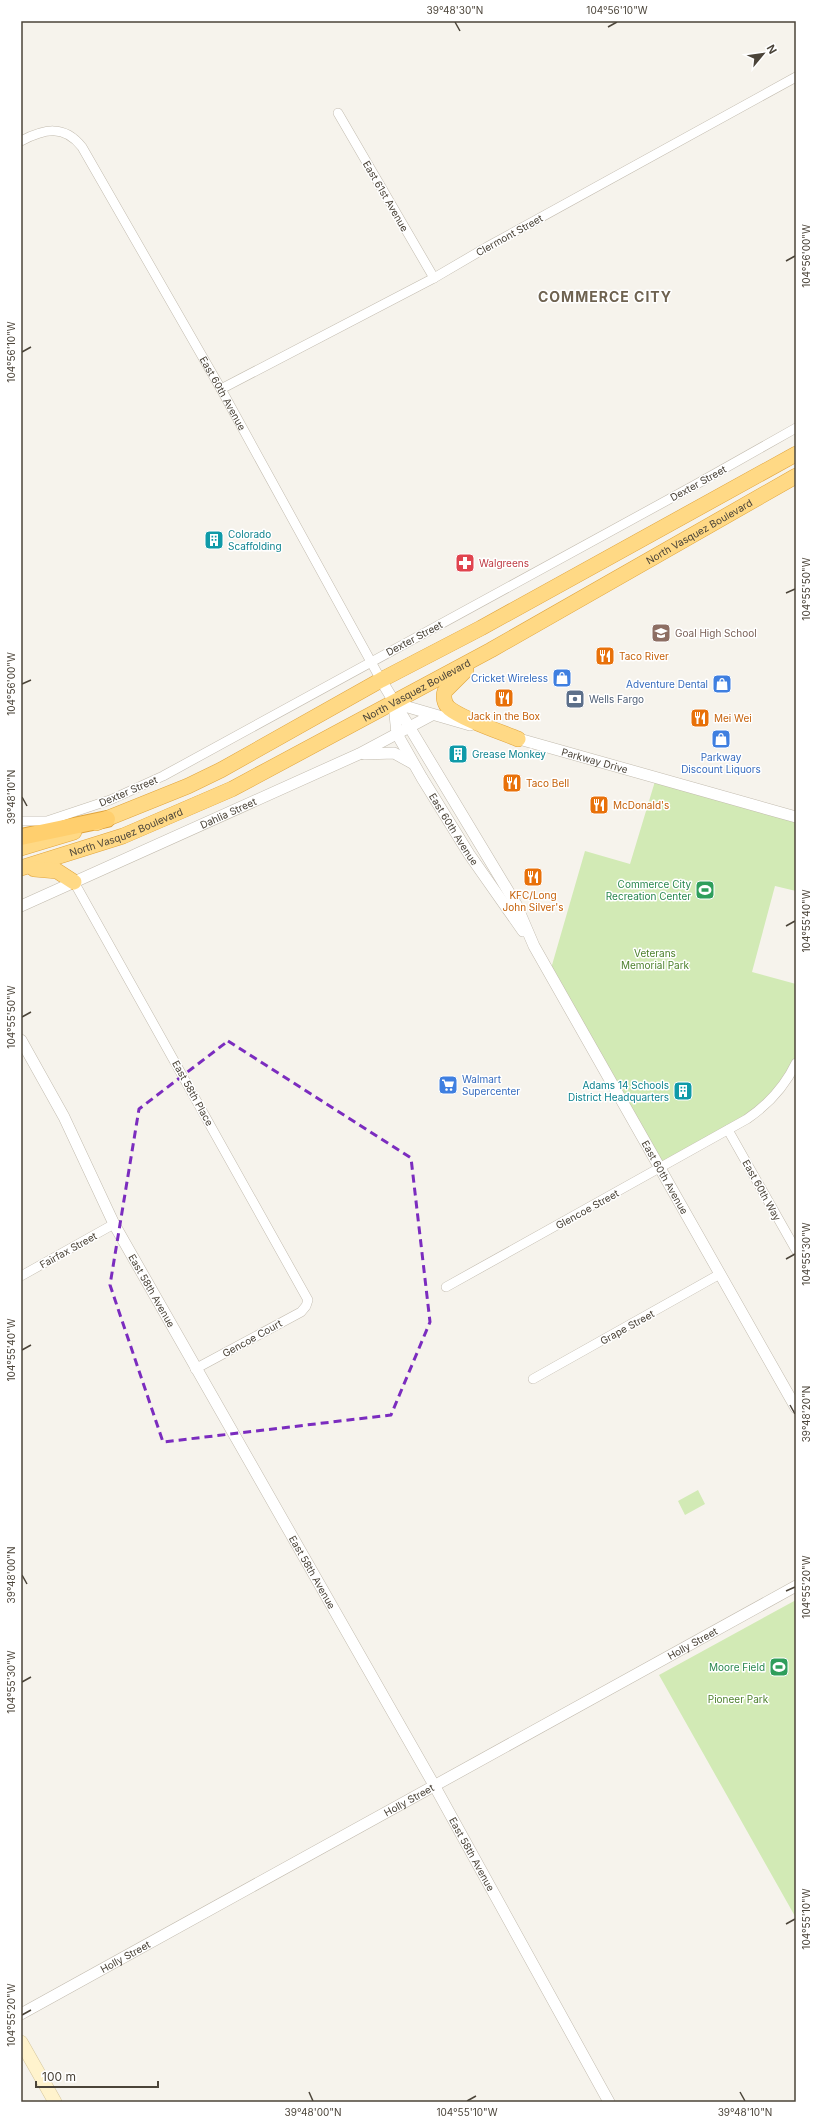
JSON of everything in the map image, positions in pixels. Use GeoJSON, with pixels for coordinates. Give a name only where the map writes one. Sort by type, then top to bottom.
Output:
{"type":"FeatureCollection","features":[{"type":"Feature","properties":{"kind":"highway"},"geometry":{"type":"LineString","coordinates":[[761,472],[796,450]]}},
{"type":"Feature","properties":{"kind":"highway","name":"North Vasquez Boulevard"},"geometry":{"type":"LineString","coordinates":[[21,848],[52,839],[107,819],[188,786],[221,770],[381,680],[495,620],[796,454]]}},
{"type":"Feature","properties":{"kind":"highway","name":"North Vasquez Boulevard"},"geometry":{"type":"LineString","coordinates":[[21,869],[123,836],[203,803],[491,650],[796,476]]}},
{"type":"Feature","properties":{"kind":"highway"},"geometry":{"type":"LineString","coordinates":[[491,650],[447,687],[444,693],[445,701],[450,708],[459,713],[518,740]]}},
{"type":"Feature","properties":{"kind":"highway"},"geometry":{"type":"LineString","coordinates":[[21,837],[107,819]]}},
{"type":"Feature","properties":{"kind":"highway"},"geometry":{"type":"LineString","coordinates":[[21,869],[53,869],[65,875],[74,882]]}},
{"type":"Feature","properties":{"kind":"main road"},"geometry":{"type":"LineString","coordinates":[[21,2042],[55,2102]]}},
{"type":"Feature","properties":{"kind":"street","name":"Clermont Street"},"geometry":{"type":"LineString","coordinates":[[221,389],[434,278],[487,247],[796,77]]}},
{"type":"Feature","properties":{"kind":"street","name":"East 61st Avenue"},"geometry":{"type":"LineString","coordinates":[[338,113],[434,278]]}},
{"type":"Feature","properties":{"kind":"street","name":"East 60th Avenue"},"geometry":{"type":"LineString","coordinates":[[21,141],[36,133],[52,130],[68,134],[78,142],[107,189],[221,389],[381,680],[516,904],[534,946],[796,1408]]}},
{"type":"Feature","properties":{"kind":"street","name":"Dexter Street"},"geometry":{"type":"LineString","coordinates":[[21,821],[47,821],[110,800],[163,776],[695,485],[796,428]]}},
{"type":"Feature","properties":{"kind":"street","name":"East 60th Avenue"},"geometry":{"type":"LineString","coordinates":[[394,702],[397,734],[415,766],[469,854],[507,910],[534,946]]}},
{"type":"Feature","properties":{"kind":"street","name":"Parkway Drive"},"geometry":{"type":"LineString","coordinates":[[394,702],[432,715],[518,740],[796,817]]}},
{"type":"Feature","properties":{"kind":"street","name":"Dahlia Street"},"geometry":{"type":"LineString","coordinates":[[21,906],[359,754],[432,715]]}},
{"type":"Feature","properties":{"kind":"street"},"geometry":{"type":"LineString","coordinates":[[359,754],[394,753],[402,756],[415,766]]}},
{"type":"Feature","properties":{"kind":"street","name":"East 58th Place"},"geometry":{"type":"LineString","coordinates":[[74,882],[306,1294],[308,1300],[306,1306]]}},
{"type":"Feature","properties":{"kind":"street","name":"East 58th Avenue"},"geometry":{"type":"LineString","coordinates":[[21,1040],[64,1117],[114,1224],[195,1369],[434,1785],[609,2102]]}},
{"type":"Feature","properties":{"kind":"street","name":"Glencoe Street"},"geometry":{"type":"LineString","coordinates":[[446,1287],[728,1130],[767,1104],[785,1083],[796,1063]]}},
{"type":"Feature","properties":{"kind":"street","name":"East 60th Way"},"geometry":{"type":"LineString","coordinates":[[728,1130],[796,1250]]}},
{"type":"Feature","properties":{"kind":"street","name":"Fairfax Street"},"geometry":{"type":"LineString","coordinates":[[21,1276],[114,1224]]}},
{"type":"Feature","properties":{"kind":"street","name":"Grape Street"},"geometry":{"type":"LineString","coordinates":[[533,1379],[720,1274]]}},
{"type":"Feature","properties":{"kind":"street","name":"Gencoe Court"},"geometry":{"type":"LineString","coordinates":[[195,1369],[301,1312],[306,1306]]}},
{"type":"Feature","properties":{"kind":"street","name":"Holly Street"},"geometry":{"type":"LineString","coordinates":[[21,2014],[796,1586]]}},
{"type":"Feature","properties":{"kind":"highlighted area"},"geometry":{"type":"Polygon","coordinates":[[[228,1041],[411,1158],[430,1322],[391,1415],[163,1442],[110,1285],[139,1109],[228,1041]]]}},
{"type":"Feature","properties":{"kind":"green space","name":"Veterans Memorial Park"},"geometry":{"type":"Polygon","coordinates":[[[656,778],[796,817],[796,891],[775,886],[752,972],[796,984],[796,1063],[774,1097],[660,1169],[550,972],[585,851],[630,864],[656,778]]]}},
{"type":"Feature","properties":{"kind":"green space"},"geometry":{"type":"Polygon","coordinates":[[[698,1490],[705,1504],[685,1515],[678,1501],[698,1490]]]}},
{"type":"Feature","properties":{"kind":"green space","name":"Pioneer Park"},"geometry":{"type":"Polygon","coordinates":[[[796,1600],[796,1918],[659,1675],[796,1600]]]}},
{"type":"Feature","properties":{"kind":"place","name":"Colorado Scaffolding"},"geometry":{"type":"Point","coordinates":[214,540]}},
{"type":"Feature","properties":{"kind":"place","name":"Walgreens"},"geometry":{"type":"Point","coordinates":[465,563]}},
{"type":"Feature","properties":{"kind":"place","name":"Goal High School"},"geometry":{"type":"Point","coordinates":[661,633]}},
{"type":"Feature","properties":{"kind":"place","name":"Taco River"},"geometry":{"type":"Point","coordinates":[605,656]}},
{"type":"Feature","properties":{"kind":"place","name":"Cricket Wireless"},"geometry":{"type":"Point","coordinates":[562,678]}},
{"type":"Feature","properties":{"kind":"place","name":"Adventure Dental"},"geometry":{"type":"Point","coordinates":[722,684]}},
{"type":"Feature","properties":{"kind":"place","name":"Jack in the Box"},"geometry":{"type":"Point","coordinates":[504,698]}},
{"type":"Feature","properties":{"kind":"place","name":"Wells Fargo"},"geometry":{"type":"Point","coordinates":[575,699]}},
{"type":"Feature","properties":{"kind":"place","name":"Mei Wei"},"geometry":{"type":"Point","coordinates":[700,718]}},
{"type":"Feature","properties":{"kind":"place","name":"Parkway Discount Liquors"},"geometry":{"type":"Point","coordinates":[721,739]}},
{"type":"Feature","properties":{"kind":"place","name":"Grease Monkey"},"geometry":{"type":"Point","coordinates":[458,754]}},
{"type":"Feature","properties":{"kind":"place","name":"Taco Bell"},"geometry":{"type":"Point","coordinates":[512,783]}},
{"type":"Feature","properties":{"kind":"place","name":"McDonald's"},"geometry":{"type":"Point","coordinates":[599,805]}},
{"type":"Feature","properties":{"kind":"place","name":"KFC/Long John Silver's"},"geometry":{"type":"Point","coordinates":[533,877]}},
{"type":"Feature","properties":{"kind":"place","name":"Commerce City Recreation Center"},"geometry":{"type":"Point","coordinates":[705,890]}},
{"type":"Feature","properties":{"kind":"place","name":"Walmart Supercenter"},"geometry":{"type":"Point","coordinates":[448,1085]}},
{"type":"Feature","properties":{"kind":"place","name":"Adams 14 Schools District Headquarters"},"geometry":{"type":"Point","coordinates":[683,1091]}},
{"type":"Feature","properties":{"kind":"place","name":"Moore Field"},"geometry":{"type":"Point","coordinates":[779,1667]}},
{"type":"Feature","properties":{"kind":"district","name":"COMMERCE CITY"},"geometry":{"type":"Point","coordinates":[605,297]}}]}
